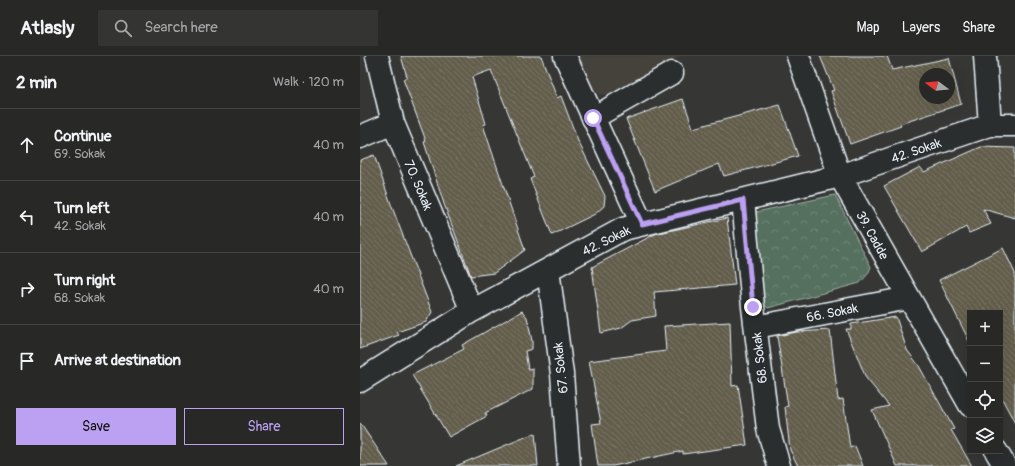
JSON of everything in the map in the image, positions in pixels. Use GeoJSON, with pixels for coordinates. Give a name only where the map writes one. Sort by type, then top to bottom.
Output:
{"type":"FeatureCollection","features":[{"type":"Feature","properties":{"kind":"street","name":"70. Sokak"},"geometry":{"type":"LineString","coordinates":[[377,56],[393,123],[472,311]]}},
{"type":"Feature","properties":{"kind":"street"},"geometry":{"type":"LineString","coordinates":[[565,56],[642,224]]}},
{"type":"Feature","properties":{"kind":"street","name":"39. Cadde"},"geometry":{"type":"LineString","coordinates":[[798,56],[840,176],[967,400]]}},
{"type":"Feature","properties":{"kind":"street"},"geometry":{"type":"LineString","coordinates":[[985,56],[990,125]]}},
{"type":"Feature","properties":{"kind":"street"},"geometry":{"type":"LineString","coordinates":[[593,118],[672,73]]}},
{"type":"Feature","properties":{"kind":"street"},"geometry":{"type":"LineString","coordinates":[[360,137],[393,123]]}},
{"type":"Feature","properties":{"kind":"street","name":"42. Sokak"},"geometry":{"type":"LineString","coordinates":[[360,381],[472,311],[623,229],[840,176],[990,125],[1015,125]]}},
{"type":"Feature","properties":{"kind":"street","name":"68. Sokak"},"geometry":{"type":"LineString","coordinates":[[743,200],[768,430],[779,466]]}},
{"type":"Feature","properties":{"kind":"street","name":"67. Sokak"},"geometry":{"type":"LineString","coordinates":[[548,270],[562,374],[569,466]]}},
{"type":"Feature","properties":{"kind":"street","name":"66. Sokak"},"geometry":{"type":"LineString","coordinates":[[756,327],[909,298]]}},
{"type":"Feature","properties":{"kind":"street"},"geometry":{"type":"LineString","coordinates":[[998,454],[1005,466]]}},
{"type":"Feature","properties":{"kind":"shaded area"},"geometry":{"type":"Polygon","coordinates":[[[575,56],[681,56],[630,87],[610,96],[599,94],[587,83],[575,56]]]}},
{"type":"Feature","properties":{"kind":"green space"},"geometry":{"type":"Polygon","coordinates":[[[835,195],[871,267],[868,274],[860,283],[768,308],[760,300],[756,212],[835,195]]]}},
{"type":"Feature","properties":{"kind":"building"},"geometry":{"type":"Polygon","coordinates":[[[401,56],[541,56],[557,98],[561,96],[578,141],[605,196],[604,206],[595,214],[552,235],[530,179],[534,177],[491,70],[472,77],[486,124],[483,125],[525,250],[494,273],[471,276],[444,204],[424,142],[426,141],[403,79],[407,77],[401,56]]]}},
{"type":"Feature","properties":{"kind":"building"},"geometry":{"type":"Polygon","coordinates":[[[820,56],[887,56],[892,70],[949,58],[952,68],[919,68],[919,104],[955,104],[955,81],[961,104],[900,124],[901,126],[850,144],[831,91],[834,90],[820,56]]]}},
{"type":"Feature","properties":{"kind":"building"},"geometry":{"type":"Polygon","coordinates":[[[683,99],[693,128],[780,105],[798,156],[724,176],[719,164],[655,191],[626,119],[683,99]]]}},
{"type":"Feature","properties":{"kind":"building"},"geometry":{"type":"Polygon","coordinates":[[[981,147],[1015,148],[1015,218],[983,209],[991,224],[969,233],[966,227],[922,252],[884,186],[920,167],[924,172],[981,147]]]}},
{"type":"Feature","properties":{"kind":"building"},"geometry":{"type":"Polygon","coordinates":[[[374,155],[432,312],[426,322],[397,332],[399,335],[360,349],[360,160],[374,155]]]}},
{"type":"Feature","properties":{"kind":"building"},"geometry":{"type":"Polygon","coordinates":[[[727,218],[735,285],[654,292],[656,316],[632,320],[621,328],[601,333],[592,267],[655,234],[727,218]]]}},
{"type":"Feature","properties":{"kind":"building"},"geometry":{"type":"Polygon","coordinates":[[[1003,248],[1015,273],[1015,423],[1003,401],[1003,310],[967,310],[967,337],[939,280],[1003,248]]]}},
{"type":"Feature","properties":{"kind":"building"},"geometry":{"type":"Polygon","coordinates":[[[522,311],[527,317],[532,341],[532,349],[525,351],[528,369],[533,368],[533,389],[485,413],[487,416],[449,437],[412,375],[464,349],[462,345],[522,311]]]}},
{"type":"Feature","properties":{"kind":"building"},"geometry":{"type":"Polygon","coordinates":[[[896,317],[907,350],[919,366],[954,429],[951,430],[972,466],[897,466],[872,410],[889,406],[866,378],[846,329],[851,329],[851,324],[896,317]]]}},
{"type":"Feature","properties":{"kind":"building"},"geometry":{"type":"Polygon","coordinates":[[[730,322],[732,386],[738,385],[747,445],[683,454],[683,451],[613,466],[598,466],[592,424],[601,423],[589,361],[666,351],[664,326],[730,322]]]}},
{"type":"Feature","properties":{"kind":"building"},"geometry":{"type":"Polygon","coordinates":[[[830,330],[838,400],[843,399],[850,448],[855,446],[863,466],[798,466],[790,450],[785,407],[788,406],[777,336],[797,332],[830,330]]]}},
{"type":"Feature","properties":{"kind":"building"},"geometry":{"type":"Polygon","coordinates":[[[360,423],[389,466],[360,466],[360,423]]]}},
{"type":"Feature","properties":{"kind":"building"},"geometry":{"type":"Polygon","coordinates":[[[535,433],[538,466],[456,466],[535,433]]]}},
{"type":"Feature","properties":{"kind":"route"},"geometry":{"type":"LineString","coordinates":[[593,118],[642,224],[743,200],[753,307]]}}]}
